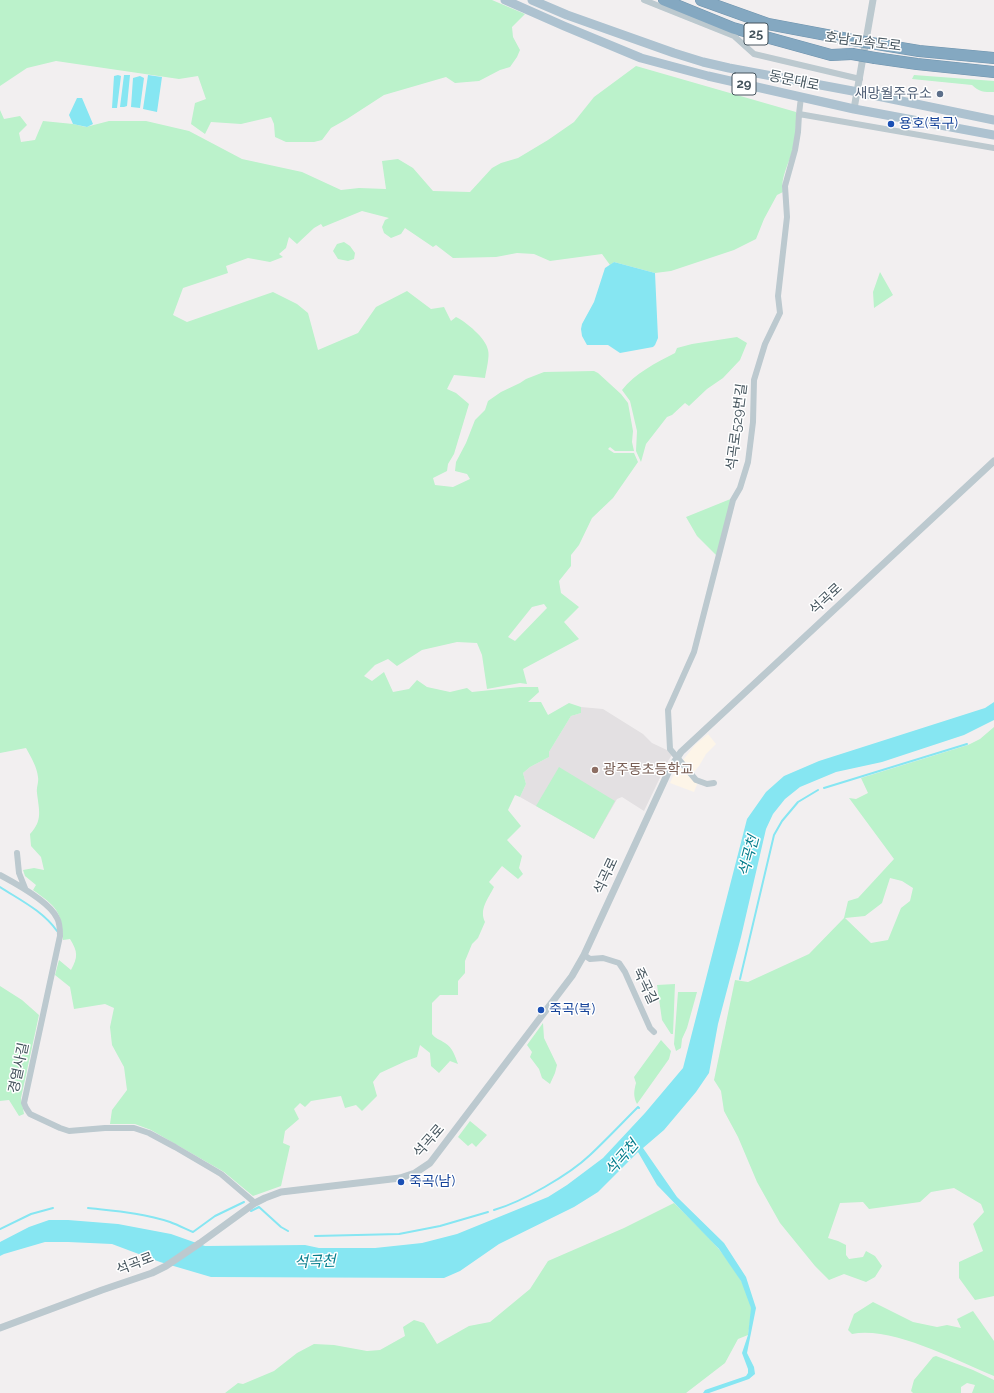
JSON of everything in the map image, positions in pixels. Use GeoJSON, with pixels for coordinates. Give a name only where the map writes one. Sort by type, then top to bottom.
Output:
{"type":"FeatureCollection","features":[{"type":"Feature","properties":{"kind":"highway","name":"호남고속도로"},"geometry":{"type":"LineString","coordinates":[[664,0],[733,28],[831,55],[852,54],[917,64],[994,72]]}},
{"type":"Feature","properties":{"kind":"highway","name":"호남고속도로"},"geometry":{"type":"LineString","coordinates":[[701,0],[768,24],[919,51],[994,58]]}},
{"type":"Feature","properties":{"kind":"main road","name":"동문대로"},"geometry":{"type":"LineString","coordinates":[[505,0],[641,58],[708,76],[801,97],[994,135]]}},
{"type":"Feature","properties":{"kind":"main road","name":"동문대로"},"geometry":{"type":"LineString","coordinates":[[532,0],[567,15],[674,54],[703,62],[994,120]]}},
{"type":"Feature","properties":{"kind":"street"},"geometry":{"type":"LineString","coordinates":[[644,0],[734,36],[754,54],[860,79]]}},
{"type":"Feature","properties":{"kind":"street"},"geometry":{"type":"LineString","coordinates":[[854,108],[873,0]]}},
{"type":"Feature","properties":{"kind":"street","name":"석곡로529번길"},"geometry":{"type":"LineString","coordinates":[[677,758],[670,749],[668,710],[694,652],[733,500],[740,488],[748,462],[753,422],[754,380],[765,344],[780,313],[778,296],[787,217],[785,186],[795,150],[801,97]]}},
{"type":"Feature","properties":{"kind":"street"},"geometry":{"type":"LineString","coordinates":[[799,114],[994,148]]}},
{"type":"Feature","properties":{"kind":"street","name":"석곡로"},"geometry":{"type":"LineString","coordinates":[[0,1328],[152,1273],[166,1266],[255,1203],[265,1198],[281,1192],[400,1178],[415,1173],[430,1163],[572,976],[584,955],[667,775],[677,758],[687,746],[739,697],[994,460]]}},
{"type":"Feature","properties":{"kind":"street"},"geometry":{"type":"LineString","coordinates":[[677,758],[696,780],[707,784],[714,783]]}},
{"type":"Feature","properties":{"kind":"street"},"geometry":{"type":"LineString","coordinates":[[17,853],[19,873],[25,888]]}},
{"type":"Feature","properties":{"kind":"street","name":"경열사길"},"geometry":{"type":"LineString","coordinates":[[0,875],[25,888],[52,910],[57,917],[60,929],[60,936],[24,1103],[30,1114],[43,1121],[69,1131],[105,1128],[134,1128],[149,1133],[221,1174],[255,1203]]}},
{"type":"Feature","properties":{"kind":"street","name":"죽곡길"},"geometry":{"type":"LineString","coordinates":[[584,955],[590,959],[603,958],[619,963],[625,972],[650,1028],[654,1032]]}},
{"type":"Feature","properties":{"kind":"shaded area","name":"광주동초등학교"},"geometry":{"type":"Polygon","coordinates":[[[581,707],[603,709],[643,734],[652,743],[669,751],[672,755],[644,811],[622,797],[617,799],[594,839],[520,797],[526,784],[523,773],[530,767],[549,757],[549,752],[571,716],[581,713],[581,707]]]}},
{"type":"Feature","properties":{"kind":"shaded area"},"geometry":{"type":"Polygon","coordinates":[[[708,734],[716,744],[706,754],[694,772],[683,760],[695,745],[708,734]]]}},
{"type":"Feature","properties":{"kind":"shaded area"},"geometry":{"type":"Polygon","coordinates":[[[678,766],[698,782],[694,792],[670,783],[678,766]]]}},
{"type":"Feature","properties":{"kind":"green space"},"geometry":{"type":"Polygon","coordinates":[[[0,0],[492,0],[525,14],[512,27],[513,37],[520,50],[510,67],[500,70],[479,81],[455,83],[446,77],[384,95],[331,128],[322,140],[314,142],[286,142],[275,137],[274,124],[271,117],[241,124],[211,122],[205,134],[191,124],[195,103],[206,99],[198,76],[179,79],[56,61],[27,68],[0,86],[0,0]]]}},
{"type":"Feature","properties":{"kind":"green space"},"geometry":{"type":"Polygon","coordinates":[[[636,66],[796,112],[794,145],[784,176],[782,187],[783,192],[777,195],[764,219],[756,239],[734,250],[671,271],[655,273],[614,262],[610,265],[602,254],[550,261],[534,254],[517,253],[496,257],[453,258],[436,245],[433,247],[405,228],[401,234],[391,238],[384,233],[382,227],[385,220],[389,218],[362,211],[323,227],[321,224],[314,228],[297,244],[289,237],[286,248],[279,254],[283,257],[270,262],[248,258],[226,266],[228,273],[183,288],[173,315],[187,322],[273,292],[297,304],[308,313],[318,350],[358,333],[376,307],[407,291],[431,309],[444,307],[451,321],[456,317],[465,323],[484,340],[488,353],[485,378],[454,375],[447,389],[456,393],[469,404],[454,454],[448,464],[447,471],[433,478],[435,485],[453,487],[470,479],[467,474],[455,471],[456,462],[466,443],[475,420],[485,410],[488,401],[501,392],[526,379],[544,372],[594,371],[621,394],[628,403],[633,431],[632,442],[634,451],[615,451],[610,447],[608,449],[614,453],[634,453],[638,462],[613,498],[592,518],[579,545],[571,555],[571,566],[559,581],[561,593],[579,607],[564,622],[579,639],[523,669],[527,684],[520,683],[487,689],[482,655],[477,643],[457,642],[422,650],[397,666],[388,659],[375,665],[364,676],[372,681],[384,672],[393,692],[409,689],[417,680],[427,687],[450,692],[467,688],[472,692],[520,687],[538,687],[539,692],[528,702],[541,702],[548,715],[569,703],[581,707],[581,713],[571,716],[549,752],[549,757],[530,767],[523,773],[526,784],[520,797],[515,795],[508,810],[521,826],[507,840],[522,856],[519,868],[523,874],[518,879],[502,866],[489,882],[494,887],[484,908],[483,917],[485,922],[478,938],[472,944],[465,961],[465,973],[458,981],[458,995],[440,995],[432,1003],[432,1034],[450,1047],[458,1064],[450,1061],[439,1073],[431,1066],[430,1053],[420,1045],[417,1057],[380,1073],[373,1082],[377,1096],[362,1111],[356,1105],[345,1108],[341,1096],[311,1101],[305,1107],[300,1103],[294,1109],[299,1119],[285,1131],[283,1143],[290,1146],[281,1186],[253,1196],[224,1172],[151,1130],[135,1124],[110,1124],[112,1110],[127,1090],[124,1067],[112,1045],[110,1027],[114,1008],[105,1004],[74,1009],[70,987],[55,975],[59,960],[71,970],[76,958],[75,948],[70,939],[63,940],[59,915],[47,900],[33,890],[36,885],[25,876],[23,870],[34,868],[44,870],[41,857],[31,846],[30,834],[37,824],[39,815],[37,791],[38,779],[32,758],[26,748],[0,753],[0,110],[4,119],[20,116],[27,125],[19,133],[21,142],[35,140],[43,121],[86,127],[109,121],[146,121],[189,131],[242,159],[302,172],[341,190],[359,188],[386,189],[382,161],[398,159],[413,168],[433,191],[470,192],[492,168],[501,163],[518,158],[574,122],[594,97],[636,66]],[[544,604],[532,607],[508,637],[515,641],[547,608],[544,604]]]}},
{"type":"Feature","properties":{"kind":"green space"},"geometry":{"type":"Polygon","coordinates":[[[914,75],[994,81],[994,92],[982,91],[972,85],[912,79],[914,75]]]}},
{"type":"Feature","properties":{"kind":"green space"},"geometry":{"type":"Polygon","coordinates":[[[344,242],[350,246],[355,253],[354,259],[348,261],[338,259],[333,251],[337,244],[344,242]]]}},
{"type":"Feature","properties":{"kind":"green space"},"geometry":{"type":"Polygon","coordinates":[[[880,272],[893,295],[874,308],[873,292],[880,272]]]}},
{"type":"Feature","properties":{"kind":"green space"},"geometry":{"type":"Polygon","coordinates":[[[737,337],[747,343],[740,360],[723,378],[707,389],[689,406],[685,403],[672,415],[667,417],[646,444],[641,462],[636,451],[637,431],[630,401],[622,390],[639,373],[675,353],[677,348],[692,344],[737,337]]]}},
{"type":"Feature","properties":{"kind":"green space"},"geometry":{"type":"Polygon","coordinates":[[[733,498],[717,556],[697,536],[686,517],[733,498]]]}},
{"type":"Feature","properties":{"kind":"green space"},"geometry":{"type":"Polygon","coordinates":[[[994,727],[994,1296],[975,1300],[959,1278],[959,1262],[983,1251],[973,1224],[984,1212],[981,1204],[954,1188],[931,1192],[920,1202],[869,1209],[863,1202],[840,1203],[828,1238],[846,1245],[846,1255],[849,1259],[863,1257],[866,1251],[875,1256],[882,1266],[875,1277],[866,1282],[844,1274],[829,1280],[815,1266],[780,1223],[757,1182],[738,1137],[724,1111],[721,1091],[714,1080],[735,980],[748,982],[809,954],[844,918],[848,901],[858,898],[894,859],[849,798],[856,799],[868,793],[861,778],[968,745],[980,739],[994,727]],[[890,878],[882,903],[865,916],[845,918],[871,943],[888,940],[901,908],[910,901],[913,888],[902,881],[890,878]]]}},
{"type":"Feature","properties":{"kind":"green space"},"geometry":{"type":"Polygon","coordinates":[[[559,767],[615,801],[594,839],[536,806],[559,767]]]}},
{"type":"Feature","properties":{"kind":"green space"},"geometry":{"type":"Polygon","coordinates":[[[675,984],[673,1034],[671,1034],[662,1020],[657,985],[675,984]]]}},
{"type":"Feature","properties":{"kind":"green space"},"geometry":{"type":"Polygon","coordinates":[[[0,986],[22,1000],[39,1015],[21,1098],[24,1114],[19,1116],[9,1100],[0,1101],[0,986]]]}},
{"type":"Feature","properties":{"kind":"green space"},"geometry":{"type":"Polygon","coordinates":[[[678,992],[697,992],[687,1028],[682,1039],[681,1048],[676,1051],[674,1044],[678,992]]]}},
{"type":"Feature","properties":{"kind":"green space"},"geometry":{"type":"Polygon","coordinates":[[[543,1023],[544,1038],[557,1065],[550,1084],[542,1078],[539,1069],[530,1057],[532,1052],[527,1045],[543,1023]]]}},
{"type":"Feature","properties":{"kind":"green space"},"geometry":{"type":"Polygon","coordinates":[[[661,1040],[671,1051],[669,1059],[637,1104],[634,1096],[636,1083],[634,1077],[661,1040]]]}},
{"type":"Feature","properties":{"kind":"green space"},"geometry":{"type":"Polygon","coordinates":[[[470,1121],[487,1135],[476,1147],[472,1143],[468,1146],[458,1137],[470,1121]]]}},
{"type":"Feature","properties":{"kind":"green space"},"geometry":{"type":"Polygon","coordinates":[[[674,1203],[709,1238],[731,1264],[747,1292],[751,1307],[748,1335],[738,1339],[725,1363],[686,1393],[225,1393],[238,1383],[243,1384],[274,1371],[297,1353],[314,1344],[334,1345],[367,1351],[380,1350],[405,1336],[403,1327],[414,1320],[424,1323],[437,1344],[469,1326],[490,1322],[530,1289],[548,1261],[624,1228],[674,1203]]]}},
{"type":"Feature","properties":{"kind":"green space"},"geometry":{"type":"Polygon","coordinates":[[[873,1302],[913,1322],[937,1327],[947,1325],[961,1328],[957,1319],[973,1311],[994,1341],[994,1376],[924,1346],[905,1340],[886,1335],[868,1333],[852,1334],[848,1330],[854,1314],[873,1302]]]}},
{"type":"Feature","properties":{"kind":"green space"},"geometry":{"type":"Polygon","coordinates":[[[936,1356],[973,1370],[994,1380],[994,1393],[972,1393],[975,1385],[967,1383],[961,1387],[961,1393],[913,1393],[911,1391],[914,1380],[933,1357],[936,1356]]]}},
{"type":"Feature","properties":{"kind":"water"},"geometry":{"type":"Polygon","coordinates":[[[124,75],[130,75],[127,106],[120,107],[124,75]]]}},
{"type":"Feature","properties":{"kind":"water"},"geometry":{"type":"Polygon","coordinates":[[[148,75],[162,77],[157,112],[143,109],[148,75]]]}},
{"type":"Feature","properties":{"kind":"water"},"geometry":{"type":"Polygon","coordinates":[[[114,76],[121,76],[117,108],[112,108],[114,76]]]}},
{"type":"Feature","properties":{"kind":"water"},"geometry":{"type":"Polygon","coordinates":[[[140,76],[144,78],[140,108],[131,107],[133,78],[140,76]]]}},
{"type":"Feature","properties":{"kind":"water"},"geometry":{"type":"Polygon","coordinates":[[[77,98],[82,98],[93,124],[87,127],[73,124],[69,115],[77,98]]]}},
{"type":"Feature","properties":{"kind":"water"},"geometry":{"type":"Polygon","coordinates":[[[614,262],[655,273],[658,338],[653,347],[620,353],[608,345],[587,345],[582,336],[582,324],[594,302],[605,268],[614,262]]]}},
{"type":"Feature","properties":{"kind":"water","name":"석곡천"},"geometry":{"type":"Polygon","coordinates":[[[994,702],[994,720],[964,735],[882,762],[836,772],[800,787],[785,799],[773,814],[766,829],[741,937],[718,1024],[709,1073],[696,1092],[664,1130],[643,1148],[677,1197],[724,1243],[746,1277],[756,1308],[747,1353],[754,1367],[755,1374],[749,1379],[709,1393],[703,1393],[705,1390],[746,1376],[748,1373],[742,1353],[748,1335],[751,1308],[741,1281],[719,1249],[657,1185],[638,1152],[598,1192],[574,1207],[499,1244],[460,1271],[444,1278],[211,1277],[160,1262],[112,1244],[45,1242],[0,1256],[0,1242],[29,1227],[49,1220],[118,1224],[171,1234],[205,1246],[305,1245],[319,1248],[375,1248],[422,1243],[457,1234],[548,1197],[567,1185],[603,1158],[645,1113],[683,1068],[747,819],[766,792],[784,776],[819,761],[985,708],[994,702]]]}},
{"type":"Feature","properties":{"kind":"waterway"},"geometry":{"type":"LineString","coordinates":[[824,788],[967,744]]}},
{"type":"Feature","properties":{"kind":"waterway"},"geometry":{"type":"LineString","coordinates":[[740,979],[774,835],[782,821],[798,802],[818,790]]}},
{"type":"Feature","properties":{"kind":"waterway"},"geometry":{"type":"LineString","coordinates":[[0,887],[38,912],[57,931]]}},
{"type":"Feature","properties":{"kind":"waterway"},"geometry":{"type":"LineString","coordinates":[[494,1210],[518,1201],[545,1187],[570,1171],[590,1155],[638,1107],[639,1108]]}},
{"type":"Feature","properties":{"kind":"waterway"},"geometry":{"type":"LineString","coordinates":[[88,1208],[150,1216],[170,1222],[193,1232],[215,1216],[244,1202]]}},
{"type":"Feature","properties":{"kind":"waterway"},"geometry":{"type":"LineString","coordinates":[[251,1211],[259,1207],[281,1227],[288,1231]]}},
{"type":"Feature","properties":{"kind":"waterway"},"geometry":{"type":"LineString","coordinates":[[0,1229],[31,1214],[53,1208]]}},
{"type":"Feature","properties":{"kind":"waterway"},"geometry":{"type":"LineString","coordinates":[[315,1236],[399,1234],[440,1226],[488,1212]]}},
{"type":"Feature","properties":{"kind":"place","name":"새망월주유소"},"geometry":{"type":"Point","coordinates":[940,94]}},
{"type":"Feature","properties":{"kind":"place","name":"용호(북구)"},"geometry":{"type":"Point","coordinates":[891,124]}},
{"type":"Feature","properties":{"kind":"place","name":"광주동초등학교"},"geometry":{"type":"Point","coordinates":[595,770]}},
{"type":"Feature","properties":{"kind":"place","name":"죽곡(북)"},"geometry":{"type":"Point","coordinates":[541,1010]}},
{"type":"Feature","properties":{"kind":"place","name":"죽곡(남)"},"geometry":{"type":"Point","coordinates":[401,1182]}}]}
